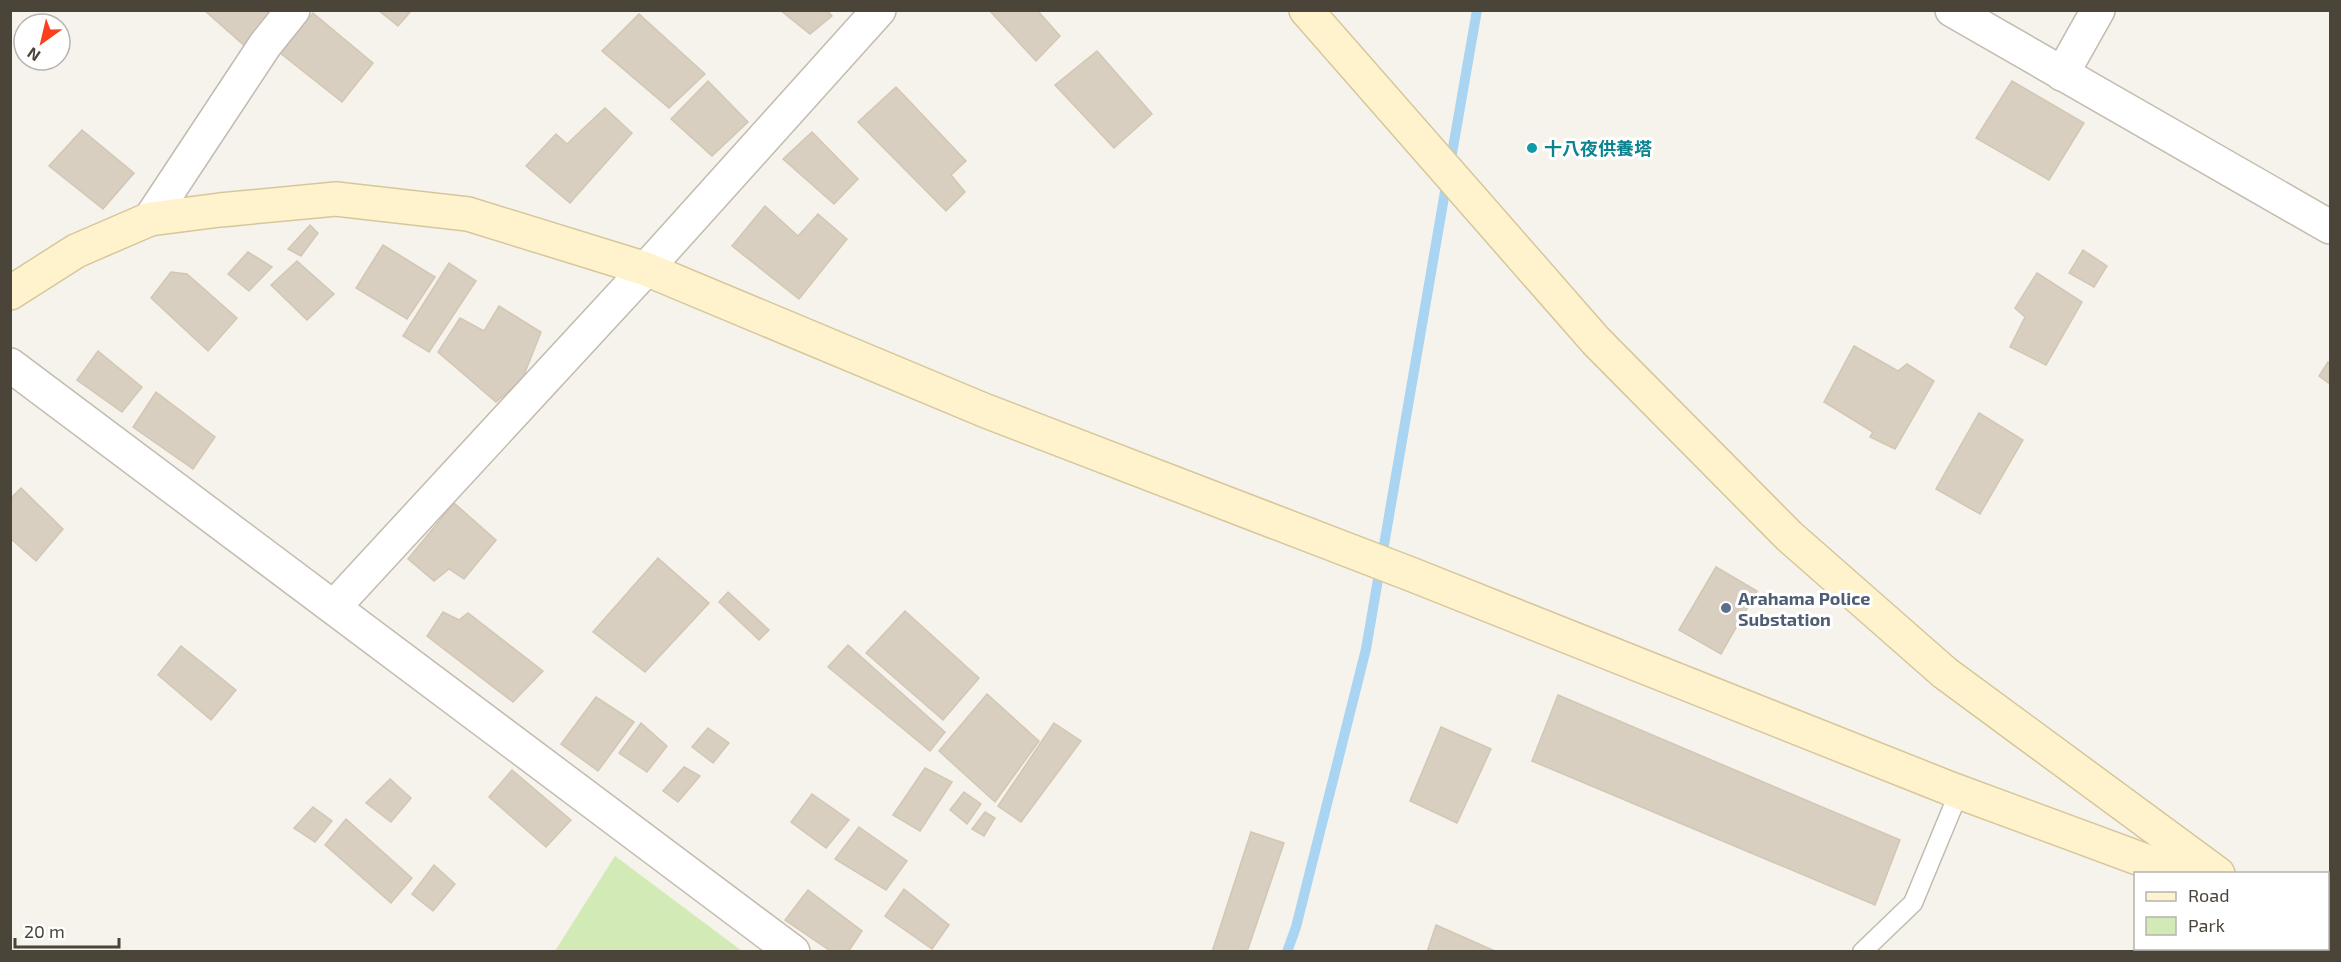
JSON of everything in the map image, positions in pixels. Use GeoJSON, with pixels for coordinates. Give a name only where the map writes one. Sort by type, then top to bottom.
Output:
{"type":"FeatureCollection","features":[{"type":"Feature","properties":{"kind":"street"},"geometry":{"type":"LineString","coordinates":[[150,219],[265,45],[293,10]]}},
{"type":"Feature","properties":{"kind":"street"},"geometry":{"type":"LineString","coordinates":[[334,607],[646,269],[879,10]]}},
{"type":"Feature","properties":{"kind":"street"},"geometry":{"type":"LineString","coordinates":[[1306,10],[1596,341],[1789,536],[1945,674],[2217,872]]}},
{"type":"Feature","properties":{"kind":"street"},"geometry":{"type":"LineString","coordinates":[[1952,10],[2331,227]]}},
{"type":"Feature","properties":{"kind":"street"},"geometry":{"type":"LineString","coordinates":[[2062,74],[2098,10]]}},
{"type":"Feature","properties":{"kind":"street"},"geometry":{"type":"LineString","coordinates":[[10,293],[76,251],[150,219],[336,199],[468,214],[646,269],[986,411],[1413,574],[1959,792],[2178,872]]}},
{"type":"Feature","properties":{"kind":"street"},"geometry":{"type":"LineString","coordinates":[[10,365],[793,951]]}},
{"type":"Feature","properties":{"kind":"lane"},"geometry":{"type":"LineString","coordinates":[[1862,951],[1913,903],[1959,792]]}},
{"type":"Feature","properties":{"kind":"green space"},"geometry":{"type":"Polygon","coordinates":[[[615,856],[742,951],[555,951],[615,856]]]}},
{"type":"Feature","properties":{"kind":"building"},"geometry":{"type":"Polygon","coordinates":[[[204,10],[281,10],[247,48],[204,10]]]}},
{"type":"Feature","properties":{"kind":"building"},"geometry":{"type":"Polygon","coordinates":[[[378,10],[412,10],[398,26],[378,10]]]}},
{"type":"Feature","properties":{"kind":"building"},"geometry":{"type":"Polygon","coordinates":[[[780,10],[827,10],[832,16],[810,34],[780,10]]]}},
{"type":"Feature","properties":{"kind":"building"},"geometry":{"type":"Polygon","coordinates":[[[989,10],[1037,10],[1060,36],[1036,61],[989,10]]]}},
{"type":"Feature","properties":{"kind":"building"},"geometry":{"type":"Polygon","coordinates":[[[313,13],[373,63],[342,102],[280,53],[313,13]]]}},
{"type":"Feature","properties":{"kind":"building"},"geometry":{"type":"Polygon","coordinates":[[[639,14],[705,74],[669,108],[602,51],[639,14]]]}},
{"type":"Feature","properties":{"kind":"building"},"geometry":{"type":"Polygon","coordinates":[[[1097,51],[1152,114],[1114,148],[1055,85],[1097,51]]]}},
{"type":"Feature","properties":{"kind":"building"},"geometry":{"type":"Polygon","coordinates":[[[708,81],[748,122],[712,156],[671,119],[708,81]]]}},
{"type":"Feature","properties":{"kind":"building"},"geometry":{"type":"Polygon","coordinates":[[[2012,81],[2084,123],[2049,180],[1976,138],[2012,81]]]}},
{"type":"Feature","properties":{"kind":"building"},"geometry":{"type":"Polygon","coordinates":[[[896,87],[966,161],[951,175],[965,192],[946,211],[858,122],[896,87]]]}},
{"type":"Feature","properties":{"kind":"building"},"geometry":{"type":"Polygon","coordinates":[[[605,108],[632,133],[570,203],[526,166],[556,134],[567,144],[605,108]]]}},
{"type":"Feature","properties":{"kind":"building"},"geometry":{"type":"Polygon","coordinates":[[[82,130],[134,173],[103,209],[49,166],[82,130]]]}},
{"type":"Feature","properties":{"kind":"building"},"geometry":{"type":"Polygon","coordinates":[[[812,132],[858,179],[834,204],[783,159],[812,132]]]}},
{"type":"Feature","properties":{"kind":"building"},"geometry":{"type":"Polygon","coordinates":[[[765,206],[798,236],[818,214],[847,239],[799,299],[732,246],[765,206]]]}},
{"type":"Feature","properties":{"kind":"building"},"geometry":{"type":"Polygon","coordinates":[[[310,225],[318,233],[301,256],[288,249],[310,225]]]}},
{"type":"Feature","properties":{"kind":"building"},"geometry":{"type":"Polygon","coordinates":[[[383,245],[435,277],[407,319],[356,288],[383,245]]]}},
{"type":"Feature","properties":{"kind":"building"},"geometry":{"type":"Polygon","coordinates":[[[2083,250],[2107,266],[2094,287],[2069,273],[2083,250]]]}},
{"type":"Feature","properties":{"kind":"building"},"geometry":{"type":"Polygon","coordinates":[[[248,252],[272,267],[249,291],[228,274],[248,252]]]}},
{"type":"Feature","properties":{"kind":"building"},"geometry":{"type":"Polygon","coordinates":[[[297,261],[334,294],[307,320],[271,285],[297,261]]]}},
{"type":"Feature","properties":{"kind":"building"},"geometry":{"type":"Polygon","coordinates":[[[449,263],[476,281],[429,352],[403,336],[449,263]]]}},
{"type":"Feature","properties":{"kind":"building"},"geometry":{"type":"Polygon","coordinates":[[[171,272],[187,274],[237,318],[208,351],[151,298],[171,272]]]}},
{"type":"Feature","properties":{"kind":"building"},"geometry":{"type":"Polygon","coordinates":[[[2037,273],[2082,302],[2046,365],[2010,347],[2025,317],[2015,308],[2037,273]]]}},
{"type":"Feature","properties":{"kind":"building"},"geometry":{"type":"Polygon","coordinates":[[[499,306],[541,332],[522,380],[496,402],[438,352],[460,318],[484,331],[499,306]]]}},
{"type":"Feature","properties":{"kind":"building"},"geometry":{"type":"Polygon","coordinates":[[[1854,346],[1898,371],[1907,364],[1934,381],[1895,449],[1870,437],[1873,432],[1824,402],[1854,346]]]}},
{"type":"Feature","properties":{"kind":"building"},"geometry":{"type":"Polygon","coordinates":[[[98,351],[142,387],[122,412],[77,380],[98,351]]]}},
{"type":"Feature","properties":{"kind":"building"},"geometry":{"type":"Polygon","coordinates":[[[2328,362],[2330,364],[2330,384],[2319,376],[2328,362]]]}},
{"type":"Feature","properties":{"kind":"building"},"geometry":{"type":"Polygon","coordinates":[[[156,392],[215,437],[193,469],[133,427],[156,392]]]}},
{"type":"Feature","properties":{"kind":"building"},"geometry":{"type":"Polygon","coordinates":[[[1979,413],[2023,440],[1980,514],[1936,489],[1979,413]]]}},
{"type":"Feature","properties":{"kind":"building"},"geometry":{"type":"Polygon","coordinates":[[[21,488],[63,529],[36,561],[10,538],[10,499],[21,488]]]}},
{"type":"Feature","properties":{"kind":"building"},"geometry":{"type":"Polygon","coordinates":[[[454,503],[496,540],[464,579],[449,569],[434,581],[408,559],[454,503]]]}},
{"type":"Feature","properties":{"kind":"building"},"geometry":{"type":"Polygon","coordinates":[[[658,558],[709,603],[645,672],[593,632],[658,558]]]}},
{"type":"Feature","properties":{"kind":"building"},"geometry":{"type":"Polygon","coordinates":[[[1716,567],[1757,591],[1721,654],[1679,630],[1716,567]]]}},
{"type":"Feature","properties":{"kind":"building"},"geometry":{"type":"Polygon","coordinates":[[[728,592],[769,630],[759,640],[719,602],[728,592]]]}},
{"type":"Feature","properties":{"kind":"building"},"geometry":{"type":"Polygon","coordinates":[[[905,611],[979,678],[943,720],[866,653],[905,611]]]}},
{"type":"Feature","properties":{"kind":"building"},"geometry":{"type":"Polygon","coordinates":[[[443,612],[459,620],[468,613],[543,671],[513,702],[427,636],[443,612]]]}},
{"type":"Feature","properties":{"kind":"building"},"geometry":{"type":"Polygon","coordinates":[[[848,645],[945,732],[930,751],[828,667],[848,645]]]}},
{"type":"Feature","properties":{"kind":"building"},"geometry":{"type":"Polygon","coordinates":[[[181,646],[236,690],[211,720],[158,675],[181,646]]]}},
{"type":"Feature","properties":{"kind":"building"},"geometry":{"type":"Polygon","coordinates":[[[987,694],[1039,741],[995,802],[939,751],[987,694]]]}},
{"type":"Feature","properties":{"kind":"building"},"geometry":{"type":"Polygon","coordinates":[[[1558,695],[1900,840],[1875,905],[1532,761],[1558,695]]]}},
{"type":"Feature","properties":{"kind":"building"},"geometry":{"type":"Polygon","coordinates":[[[596,697],[634,722],[598,771],[561,744],[596,697]]]}},
{"type":"Feature","properties":{"kind":"building"},"geometry":{"type":"Polygon","coordinates":[[[641,723],[667,746],[647,772],[619,753],[641,723]]]}},
{"type":"Feature","properties":{"kind":"building"},"geometry":{"type":"Polygon","coordinates":[[[1054,723],[1081,741],[1021,822],[998,806],[1054,723]]]}},
{"type":"Feature","properties":{"kind":"building"},"geometry":{"type":"Polygon","coordinates":[[[1441,727],[1491,749],[1457,823],[1410,801],[1441,727]]]}},
{"type":"Feature","properties":{"kind":"building"},"geometry":{"type":"Polygon","coordinates":[[[708,728],[729,743],[713,763],[692,747],[708,728]]]}},
{"type":"Feature","properties":{"kind":"building"},"geometry":{"type":"Polygon","coordinates":[[[684,767],[700,776],[678,802],[663,791],[684,767]]]}},
{"type":"Feature","properties":{"kind":"building"},"geometry":{"type":"Polygon","coordinates":[[[925,768],[952,782],[920,831],[893,815],[925,768]]]}},
{"type":"Feature","properties":{"kind":"building"},"geometry":{"type":"Polygon","coordinates":[[[512,770],[571,820],[546,847],[489,797],[512,770]]]}},
{"type":"Feature","properties":{"kind":"building"},"geometry":{"type":"Polygon","coordinates":[[[390,779],[411,798],[391,822],[366,803],[390,779]]]}},
{"type":"Feature","properties":{"kind":"building"},"geometry":{"type":"Polygon","coordinates":[[[964,792],[981,804],[967,824],[950,810],[964,792]]]}},
{"type":"Feature","properties":{"kind":"building"},"geometry":{"type":"Polygon","coordinates":[[[812,794],[849,820],[826,848],[791,822],[812,794]]]}},
{"type":"Feature","properties":{"kind":"building"},"geometry":{"type":"Polygon","coordinates":[[[313,807],[332,821],[315,842],[294,828],[313,807]]]}},
{"type":"Feature","properties":{"kind":"building"},"geometry":{"type":"Polygon","coordinates":[[[985,812],[995,818],[984,836],[972,829],[985,812]]]}},
{"type":"Feature","properties":{"kind":"building"},"geometry":{"type":"Polygon","coordinates":[[[346,819],[412,878],[391,903],[325,845],[346,819]]]}},
{"type":"Feature","properties":{"kind":"building"},"geometry":{"type":"Polygon","coordinates":[[[859,827],[907,861],[886,890],[835,859],[859,827]]]}},
{"type":"Feature","properties":{"kind":"building"},"geometry":{"type":"Polygon","coordinates":[[[1251,832],[1284,843],[1247,952],[1212,952],[1251,832]]]}},
{"type":"Feature","properties":{"kind":"building"},"geometry":{"type":"Polygon","coordinates":[[[434,865],[455,884],[433,911],[412,894],[434,865]]]}},
{"type":"Feature","properties":{"kind":"building"},"geometry":{"type":"Polygon","coordinates":[[[904,889],[949,925],[932,949],[885,916],[904,889]]]}},
{"type":"Feature","properties":{"kind":"building"},"geometry":{"type":"Polygon","coordinates":[[[808,890],[862,931],[848,952],[832,952],[785,920],[808,890]]]}},
{"type":"Feature","properties":{"kind":"building"},"geometry":{"type":"Polygon","coordinates":[[[1436,925],[1497,952],[1427,952],[1436,925]]]}},
{"type":"Feature","properties":{"kind":"waterway"},"geometry":{"type":"LineString","coordinates":[[1450,165],[1477,10]]}},
{"type":"Feature","properties":{"kind":"waterway"},"geometry":{"type":"LineString","coordinates":[[1287,952],[1296,927],[1366,649],[1447,180]]}},
{"type":"Feature","properties":{"kind":"place","name":"十八夜供養塔"},"geometry":{"type":"Point","coordinates":[1532,148]}},
{"type":"Feature","properties":{"kind":"place","name":"Arahama Police Substation"},"geometry":{"type":"Point","coordinates":[1726,608]}}]}
